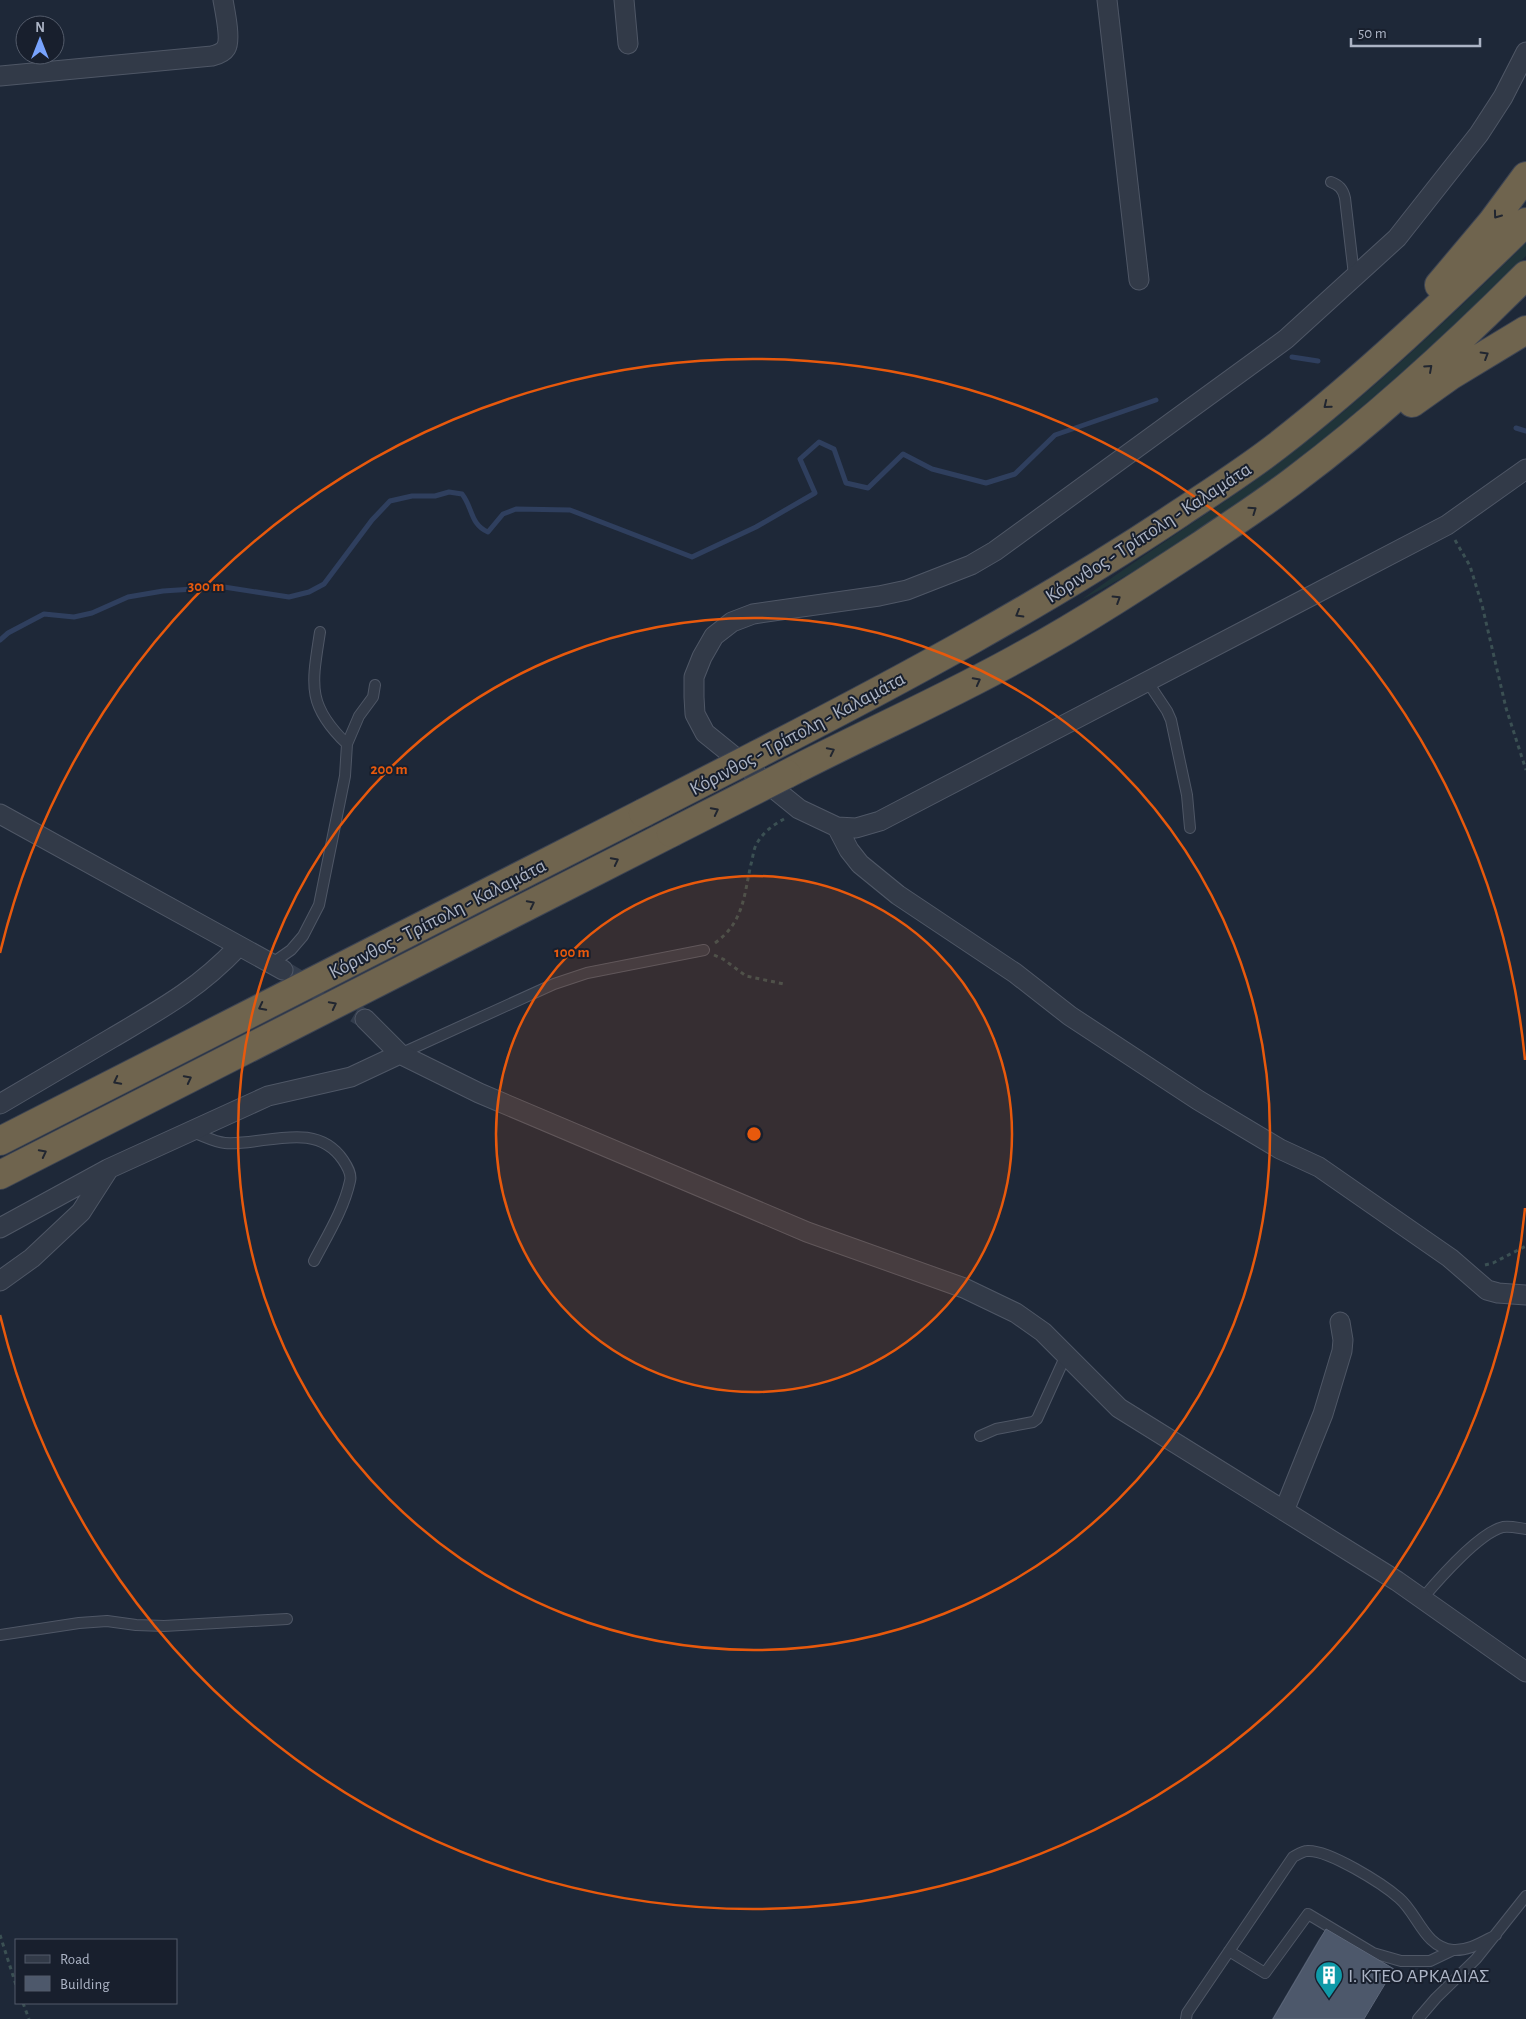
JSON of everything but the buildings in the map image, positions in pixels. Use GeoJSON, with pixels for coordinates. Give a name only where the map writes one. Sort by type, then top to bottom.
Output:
{"type":"FeatureCollection","features":[{"type":"Feature","properties":{"kind":"highway"},"geometry":{"type":"LineString","coordinates":[[1364,374],[1492,222],[1526,176]]}},
{"type":"Feature","properties":{"kind":"highway","name":"Κόρινθος - Τρίπολη - Καλαμάτα"},"geometry":{"type":"LineString","coordinates":[[0,1141],[758,754],[990,630],[1089,573],[1214,491],[1269,452],[1364,374],[1421,323],[1526,222]]}},
{"type":"Feature","properties":{"kind":"highway","name":"Κόρινθος - Τρίπολη - Καλαμάτα"},"geometry":{"type":"LineString","coordinates":[[0,1175],[787,774],[955,692],[1050,640],[1165,568],[1298,478],[1418,377],[1526,274]]}},
{"type":"Feature","properties":{"kind":"highway"},"geometry":{"type":"LineString","coordinates":[[1298,478],[1362,437],[1450,376],[1526,330]]}},
{"type":"Feature","properties":{"kind":"street"},"geometry":{"type":"LineString","coordinates":[[0,76],[212,56],[222,52],[226,48],[228,41],[224,0]]}},
{"type":"Feature","properties":{"kind":"street"},"geometry":{"type":"LineString","coordinates":[[624,0],[628,44]]}},
{"type":"Feature","properties":{"kind":"street"},"geometry":{"type":"LineString","coordinates":[[1107,0],[1139,280]]}},
{"type":"Feature","properties":{"kind":"street"},"geometry":{"type":"LineString","coordinates":[[1526,52],[1503,97],[1479,134],[1397,238],[1286,338],[995,551],[971,565],[907,590],[879,596],[753,614],[732,622],[714,636],[702,657],[694,677],[695,714],[705,733],[800,809],[837,828],[856,828],[880,821],[1447,525],[1526,468]]}},
{"type":"Feature","properties":{"kind":"street"},"geometry":{"type":"LineString","coordinates":[[0,814],[277,967]]}},
{"type":"Feature","properties":{"kind":"street"},"geometry":{"type":"LineString","coordinates":[[837,828],[860,864],[898,895],[1015,973],[1070,1016],[1223,1115],[1280,1149],[1319,1167],[1459,1266],[1487,1290],[1498,1293],[1526,1295]]}},
{"type":"Feature","properties":{"kind":"street"},"geometry":{"type":"LineString","coordinates":[[0,1104],[164,1008],[192,989],[220,966],[238,947]]}},
{"type":"Feature","properties":{"kind":"street"},"geometry":{"type":"LineString","coordinates":[[365,1019],[400,1054],[479,1093],[806,1232],[964,1288],[991,1299],[1016,1313],[1043,1332],[1119,1408],[1397,1581],[1526,1672]]}},
{"type":"Feature","properties":{"kind":"street"},"geometry":{"type":"LineString","coordinates":[[0,1228],[108,1169],[268,1096],[351,1077],[400,1054]]}},
{"type":"Feature","properties":{"kind":"street"},"geometry":{"type":"LineString","coordinates":[[0,1281],[32,1258],[81,1212],[108,1169]]}},
{"type":"Feature","properties":{"kind":"street"},"geometry":{"type":"LineString","coordinates":[[1284,1511],[1323,1414],[1342,1352],[1343,1340],[1340,1322]]}},
{"type":"Feature","properties":{"kind":"lane"},"geometry":{"type":"LineString","coordinates":[[1331,182],[1338,185],[1343,191],[1345,198],[1354,275]]}},
{"type":"Feature","properties":{"kind":"lane"},"geometry":{"type":"LineString","coordinates":[[320,632],[314,683],[315,696],[320,712],[325,720],[347,744]]}},
{"type":"Feature","properties":{"kind":"lane"},"geometry":{"type":"LineString","coordinates":[[1147,681],[1171,720],[1187,795],[1190,828]]}},
{"type":"Feature","properties":{"kind":"lane"},"geometry":{"type":"LineString","coordinates":[[277,967],[304,936],[319,905],[345,776],[347,744],[359,716],[373,697],[374,685]]}},
{"type":"Feature","properties":{"kind":"lane"},"geometry":{"type":"LineString","coordinates":[[400,1054],[571,978],[594,971],[704,950]]}},
{"type":"Feature","properties":{"kind":"lane"},"geometry":{"type":"LineString","coordinates":[[189,1131],[223,1142],[248,1142],[287,1137],[308,1138],[322,1142],[339,1154],[348,1166],[351,1179],[340,1210],[314,1262]]}},
{"type":"Feature","properties":{"kind":"lane"},"geometry":{"type":"LineString","coordinates":[[980,1436],[996,1428],[1033,1422],[1037,1419],[1066,1355]]}},
{"type":"Feature","properties":{"kind":"lane"},"geometry":{"type":"LineString","coordinates":[[1422,1599],[1441,1576],[1488,1535],[1504,1527],[1526,1529]]}},
{"type":"Feature","properties":{"kind":"lane"},"geometry":{"type":"LineString","coordinates":[[0,1635],[79,1623],[107,1621],[164,1626],[287,1619]]}},
{"type":"Feature","properties":{"kind":"lane"},"geometry":{"type":"LineString","coordinates":[[1186,2019],[1187,2013],[1293,1857],[1307,1850],[1325,1854],[1360,1871],[1400,1899],[1434,1944],[1453,1950]]}},
{"type":"Feature","properties":{"kind":"lane"},"geometry":{"type":"LineString","coordinates":[[1418,2019],[1436,1998],[1476,1959],[1526,1896]]}},
{"type":"Feature","properties":{"kind":"lane"},"geometry":{"type":"LineString","coordinates":[[1230,1951],[1265,1973],[1308,1914],[1373,1953],[1401,1961],[1430,1961],[1453,1950],[1470,1948],[1496,1935]]}},
{"type":"Feature","properties":{"kind":"path"},"geometry":{"type":"LineString","coordinates":[[1447,525],[1470,566],[1482,605],[1506,708],[1526,770]]}},
{"type":"Feature","properties":{"kind":"path"},"geometry":{"type":"LineString","coordinates":[[704,950],[724,937],[737,919],[746,896],[756,846],[761,838],[773,826],[800,809]]}},
{"type":"Feature","properties":{"kind":"path"},"geometry":{"type":"LineString","coordinates":[[704,950],[723,959],[746,976],[784,984]]}},
{"type":"Feature","properties":{"kind":"path"},"geometry":{"type":"LineString","coordinates":[[1459,1266],[1493,1264],[1526,1246]]}},
{"type":"Feature","properties":{"kind":"path"},"geometry":{"type":"LineString","coordinates":[[0,1935],[15,1981]]}},
{"type":"Feature","properties":{"kind":"path"},"geometry":{"type":"LineString","coordinates":[[23,2004],[29,2019]]}},
{"type":"Feature","properties":{"kind":"green space"},"geometry":{"type":"Polygon","coordinates":[[[1526,243],[1526,256],[1424,353],[1316,445],[1260,488],[1203,528],[1143,566],[1081,600],[1258,478],[1315,435],[1408,355],[1526,243]]]}},
{"type":"Feature","properties":{"kind":"waterway"},"geometry":{"type":"LineString","coordinates":[[1292,357],[1318,361]]}},
{"type":"Feature","properties":{"kind":"waterway"},"geometry":{"type":"LineString","coordinates":[[0,640],[8,633],[44,614],[74,617],[92,613],[128,597],[163,591],[224,587],[289,597],[309,592],[324,584],[372,520],[390,501],[412,496],[435,496],[449,492],[462,494],[478,525],[488,532],[503,514],[516,509],[570,510],[692,557],[756,527],[815,493],[800,459],[819,442],[834,449],[846,483],[868,488],[903,454],[932,469],[986,483],[1015,474],[1055,435],[1156,400]]}},
{"type":"Feature","properties":{"kind":"waterway"},"geometry":{"type":"LineString","coordinates":[[1516,428],[1526,431]]}},
{"type":"Feature","properties":{"kind":"tunnel"},"geometry":{"type":"LineString","coordinates":[[283,970],[365,1019]]}},
{"type":"Feature","properties":{"kind":"place","name":"Ι. ΚΤΕΟ ΑΡΚΑΔΙΑΣ"},"geometry":{"type":"Point","coordinates":[1329,1999]}}]}
